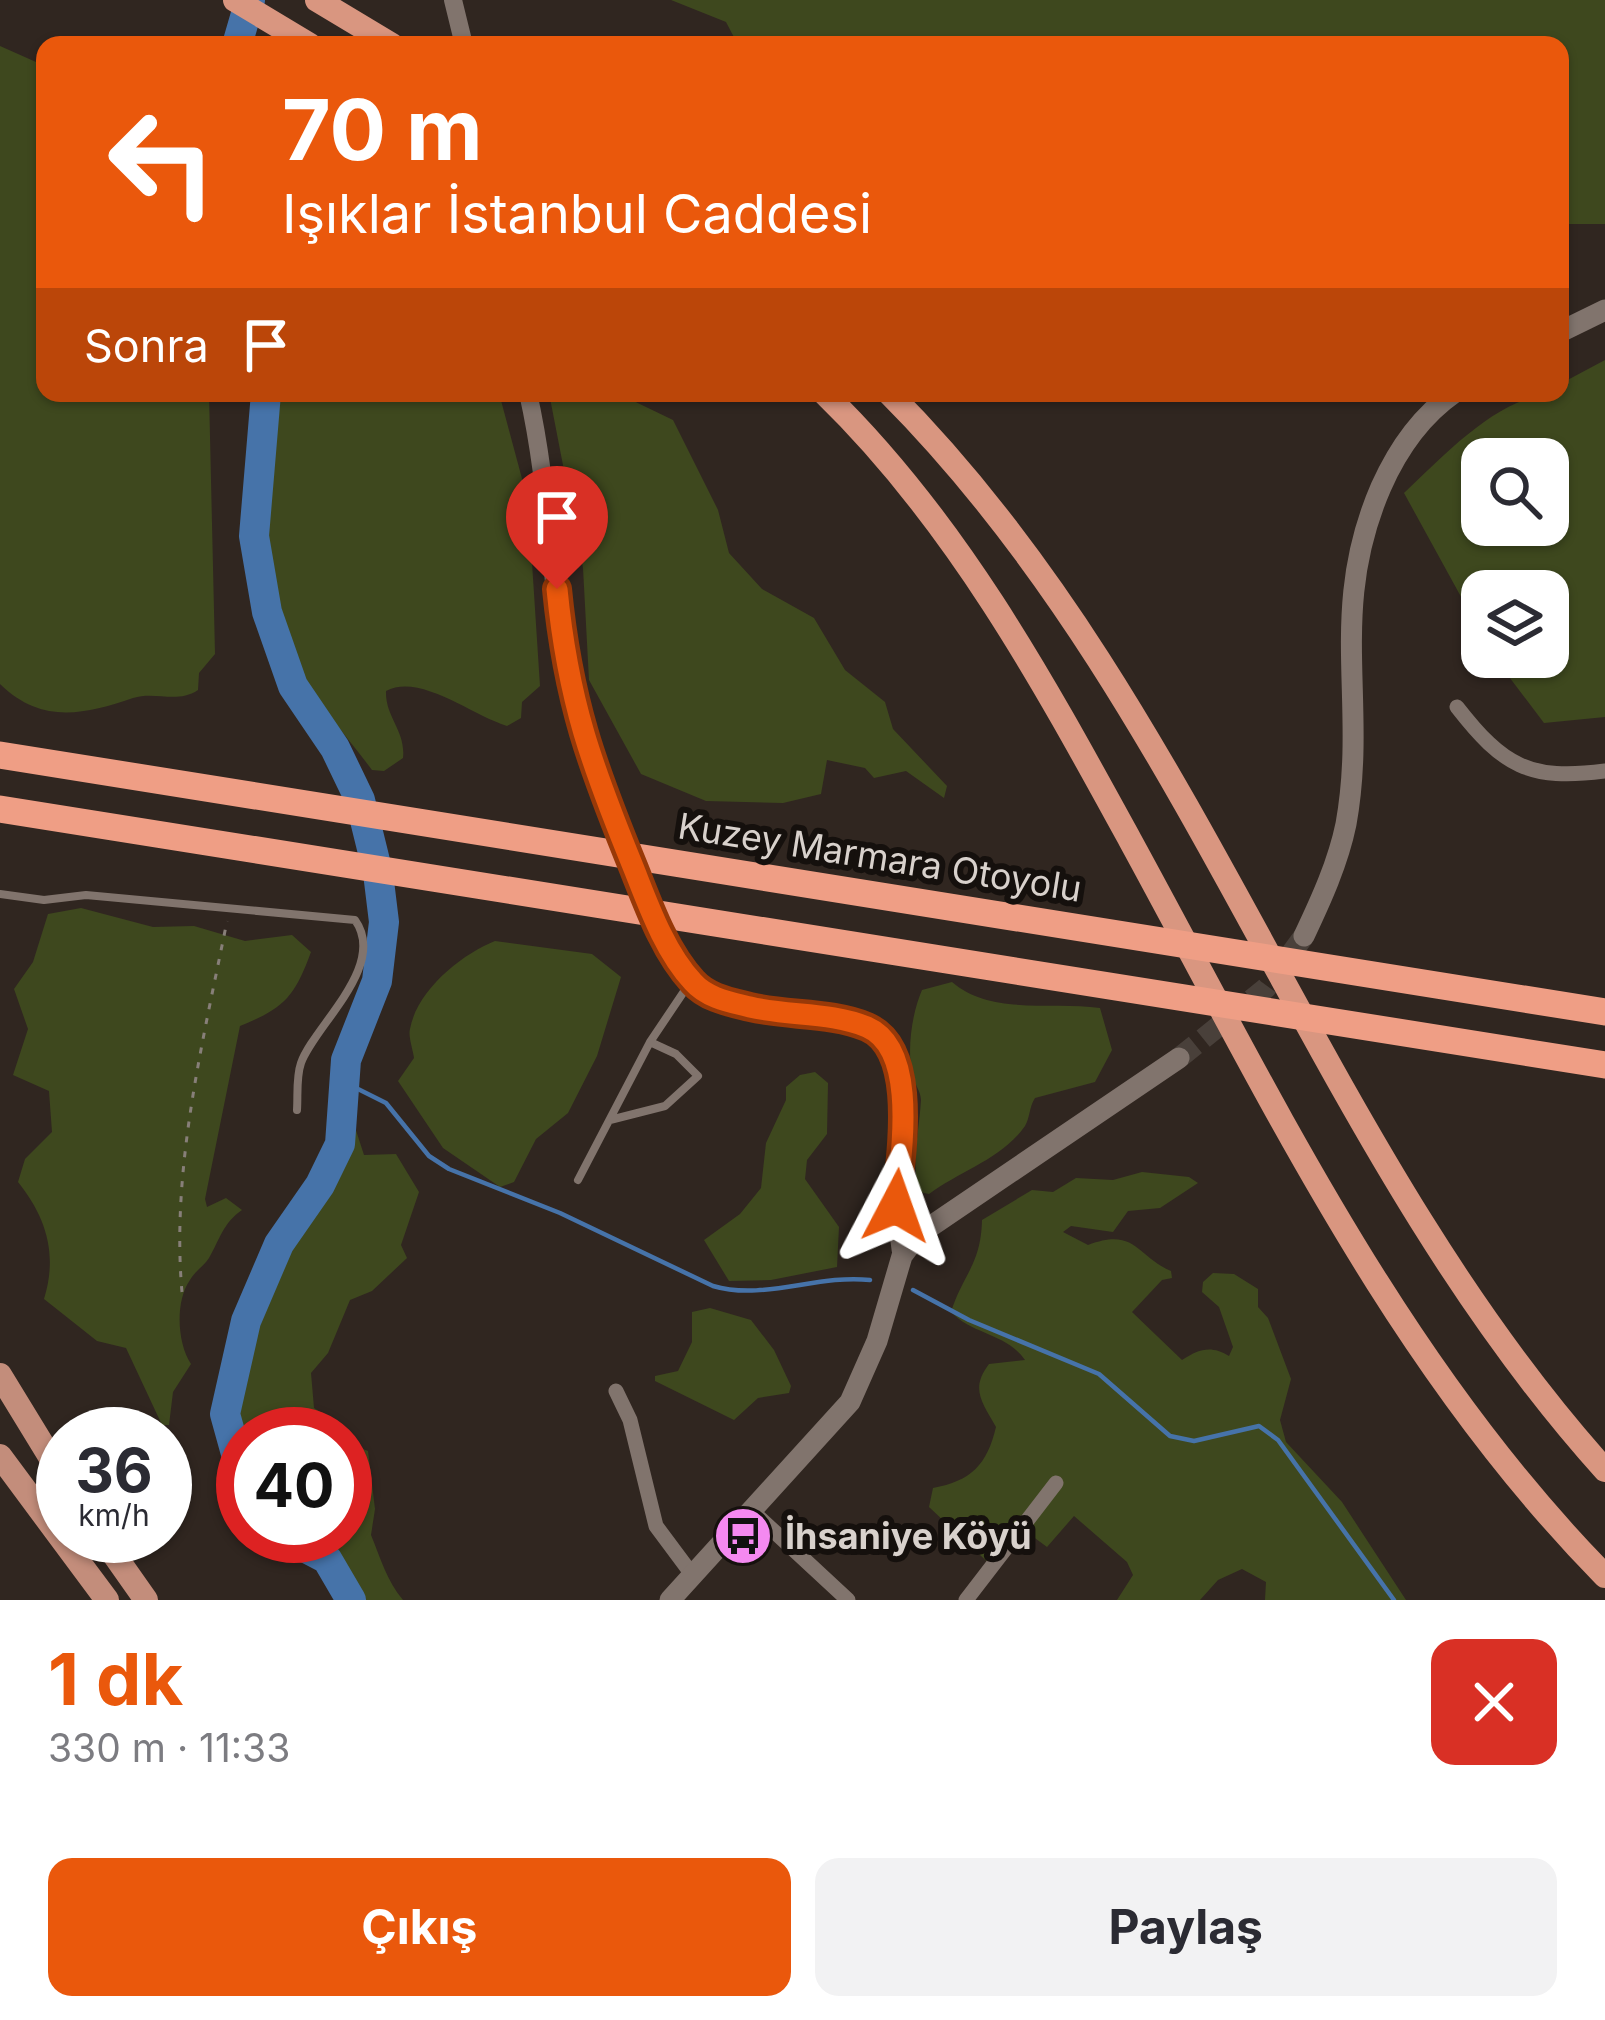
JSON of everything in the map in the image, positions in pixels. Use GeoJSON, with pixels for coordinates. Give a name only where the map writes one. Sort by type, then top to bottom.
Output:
{"type":"FeatureCollection","features":[{"type":"Feature","properties":{"kind":"highway"},"geometry":{"type":"LineString","coordinates":[[235,0],[295,36]]}},
{"type":"Feature","properties":{"kind":"highway"},"geometry":{"type":"LineString","coordinates":[[317,0],[377,36]]}},
{"type":"Feature","properties":{"kind":"highway"},"geometry":{"type":"LineString","coordinates":[[832,402],[939,523],[1022,647],[1340,1220],[1432,1373],[1499,1462],[1605,1576]]}},
{"type":"Feature","properties":{"kind":"highway"},"geometry":{"type":"LineString","coordinates":[[898,402],[958,464],[1076,617],[1162,760],[1408,1206],[1513,1358],[1605,1470]]}},
{"type":"Feature","properties":{"kind":"highway","name":"Kuzey Marmara Otoyolu"},"geometry":{"type":"LineString","coordinates":[[0,755],[1605,1012]]}},
{"type":"Feature","properties":{"kind":"highway"},"geometry":{"type":"LineString","coordinates":[[0,809],[1605,1065]]}},
{"type":"Feature","properties":{"kind":"main road"},"geometry":{"type":"LineString","coordinates":[[1569,328],[1605,310]]}},
{"type":"Feature","properties":{"kind":"main road"},"geometry":{"type":"LineString","coordinates":[[1304,936],[1328,887],[1345,825],[1352,771],[1352,571],[1395,456],[1446,402]]}},
{"type":"Feature","properties":{"kind":"main road"},"geometry":{"type":"LineString","coordinates":[[671,1600],[850,1402],[877,1341],[902,1256],[918,1235],[1179,1058]]}},
{"type":"Feature","properties":{"kind":"main road"},"geometry":{"type":"LineString","coordinates":[[0,1375],[36,1434]]}},
{"type":"Feature","properties":{"kind":"main road"},"geometry":{"type":"LineString","coordinates":[[0,1456],[106,1600]]}},
{"type":"Feature","properties":{"kind":"main road"},"geometry":{"type":"LineString","coordinates":[[120,1563],[146,1600]]}},
{"type":"Feature","properties":{"kind":"street"},"geometry":{"type":"LineString","coordinates":[[453,0],[462,36]]}},
{"type":"Feature","properties":{"kind":"street"},"geometry":{"type":"LineString","coordinates":[[530,402],[541,448],[570,694],[583,745],[657,925],[691,981],[728,1002],[860,1024],[888,1042],[900,1072],[902,1102],[896,1206],[902,1256]]}},
{"type":"Feature","properties":{"kind":"street"},"geometry":{"type":"LineString","coordinates":[[1457,707],[1492,752],[1540,774],[1605,771]]}},
{"type":"Feature","properties":{"kind":"street"},"geometry":{"type":"LineString","coordinates":[[616,1390],[629,1420],[656,1526],[691,1573]]}},
{"type":"Feature","properties":{"kind":"street"},"geometry":{"type":"LineString","coordinates":[[965,1600],[1056,1483]]}},
{"type":"Feature","properties":{"kind":"street"},"geometry":{"type":"LineString","coordinates":[[750,1510],[848,1600]]}},
{"type":"Feature","properties":{"kind":"lane"},"geometry":{"type":"LineString","coordinates":[[0,894],[13,900],[86,895],[355,920],[361,928],[349,992],[303,1058],[297,1110]]}},
{"type":"Feature","properties":{"kind":"lane"},"geometry":{"type":"LineString","coordinates":[[578,1180],[650,1042],[691,981]]}},
{"type":"Feature","properties":{"kind":"lane"},"geometry":{"type":"LineString","coordinates":[[609,1120],[665,1106],[698,1076],[676,1054],[650,1042]]}},
{"type":"Feature","properties":{"kind":"path"},"geometry":{"type":"LineString","coordinates":[[182,1292],[177,1236],[200,1052],[230,907]]}},
{"type":"Feature","properties":{"kind":"green space"},"geometry":{"type":"Polygon","coordinates":[[[671,0],[1605,0],[1605,224],[1569,224],[1569,36],[733,36],[726,22],[671,0]]]}},
{"type":"Feature","properties":{"kind":"green space"},"geometry":{"type":"Polygon","coordinates":[[[0,46],[36,62],[36,402],[209,402],[215,654],[199,673],[198,690],[190,694],[142,696],[80,712],[31,705],[0,684],[0,46]]]}},
{"type":"Feature","properties":{"kind":"green space"},"geometry":{"type":"Polygon","coordinates":[[[1605,360],[1605,717],[1544,723],[1510,678],[1569,678],[1569,570],[1461,570],[1461,597],[1404,493],[1461,441],[1461,546],[1569,546],[1569,438],[1464,438],[1519,402],[1569,402],[1569,379],[1605,360]]]}},
{"type":"Feature","properties":{"kind":"green space"},"geometry":{"type":"Polygon","coordinates":[[[274,402],[501,402],[528,501],[540,686],[522,702],[521,718],[507,726],[430,691],[399,687],[386,691],[403,758],[384,771],[372,770],[299,674],[282,642],[265,573],[266,464],[274,402]]]}},
{"type":"Feature","properties":{"kind":"green space"},"geometry":{"type":"Polygon","coordinates":[[[551,402],[636,402],[673,420],[718,510],[729,553],[762,589],[814,618],[845,670],[885,702],[893,729],[947,786],[944,798],[906,771],[874,778],[865,768],[827,760],[821,794],[783,803],[706,801],[641,774],[589,680],[583,568],[551,402]]]}},
{"type":"Feature","properties":{"kind":"green space"},"geometry":{"type":"Polygon","coordinates":[[[81,908],[153,927],[194,926],[245,941],[292,935],[311,952],[286,999],[240,1026],[205,1199],[207,1207],[226,1198],[242,1210],[226,1226],[185,1289],[180,1322],[191,1364],[173,1392],[171,1407],[154,1407],[126,1348],[97,1341],[44,1299],[50,1267],[47,1237],[18,1182],[25,1159],[52,1132],[49,1091],[13,1075],[28,1029],[14,989],[33,962],[48,914],[81,908]]]}},
{"type":"Feature","properties":{"kind":"green space"},"geometry":{"type":"Polygon","coordinates":[[[495,941],[592,954],[621,977],[597,1056],[568,1113],[536,1139],[514,1182],[500,1187],[443,1148],[398,1081],[414,1058],[410,1032],[414,1015],[431,987],[455,964],[495,941]]]}},
{"type":"Feature","properties":{"kind":"green space"},"geometry":{"type":"Polygon","coordinates":[[[952,982],[968,993],[1004,1003],[1100,1008],[1112,1050],[1095,1082],[1035,1098],[1027,1123],[1016,1137],[929,1194],[919,1192],[917,1180],[921,1100],[911,1063],[911,1031],[922,990],[952,982]]]}},
{"type":"Feature","properties":{"kind":"green space"},"geometry":{"type":"Polygon","coordinates":[[[815,1072],[828,1083],[827,1134],[807,1160],[805,1179],[839,1227],[837,1267],[771,1280],[729,1281],[704,1240],[740,1214],[761,1188],[766,1143],[786,1100],[786,1087],[800,1075],[815,1072]]]}},
{"type":"Feature","properties":{"kind":"green space"},"geometry":{"type":"Polygon","coordinates":[[[351,1115],[364,1155],[396,1154],[419,1192],[401,1245],[407,1258],[372,1291],[350,1300],[328,1353],[311,1373],[314,1407],[216,1411],[214,1405],[224,1365],[269,1251],[312,1190],[340,1122],[351,1115]]]}},
{"type":"Feature","properties":{"kind":"green space"},"geometry":{"type":"Polygon","coordinates":[[[1142,1172],[1189,1177],[1198,1183],[1160,1208],[1128,1211],[1113,1232],[1071,1226],[1063,1232],[1088,1245],[1126,1241],[1171,1271],[1172,1278],[1162,1280],[1132,1312],[1182,1360],[1205,1350],[1229,1356],[1233,1347],[1219,1307],[1202,1292],[1203,1282],[1213,1273],[1234,1274],[1258,1289],[1258,1307],[1268,1318],[1291,1379],[1280,1420],[1286,1442],[1342,1502],[1406,1600],[1265,1600],[1266,1582],[1242,1569],[1218,1580],[1200,1600],[1117,1600],[1133,1575],[1127,1562],[1074,1516],[1047,1547],[1028,1533],[996,1570],[929,1507],[933,1488],[967,1476],[988,1452],[996,1427],[979,1388],[983,1373],[989,1364],[1025,1360],[1009,1344],[951,1312],[975,1259],[982,1220],[1032,1190],[1053,1192],[1076,1178],[1113,1180],[1142,1172]]]}},
{"type":"Feature","properties":{"kind":"green space"},"geometry":{"type":"Polygon","coordinates":[[[710,1308],[751,1320],[774,1350],[791,1386],[789,1393],[758,1398],[734,1420],[655,1381],[655,1376],[678,1371],[692,1342],[692,1312],[710,1308]]]}},
{"type":"Feature","properties":{"kind":"green space"},"geometry":{"type":"Polygon","coordinates":[[[372,1537],[403,1600],[345,1600],[319,1563],[372,1563],[372,1537]]]}},
{"type":"Feature","properties":{"kind":"waterway"},"geometry":{"type":"LineString","coordinates":[[240,36],[250,0]]}},
{"type":"Feature","properties":{"kind":"waterway"},"geometry":{"type":"LineString","coordinates":[[227,1407],[246,1321],[279,1244],[320,1185],[340,1144],[346,1060],[377,981],[384,922],[360,800],[335,748],[293,686],[267,612],[254,536],[265,402]]}},
{"type":"Feature","properties":{"kind":"waterway"},"geometry":{"type":"LineString","coordinates":[[352,1086],[386,1103],[429,1156],[449,1169],[560,1213],[713,1286],[752,1291],[870,1280]]}},
{"type":"Feature","properties":{"kind":"waterway"},"geometry":{"type":"LineString","coordinates":[[913,1290],[969,1320],[1099,1374],[1170,1436],[1194,1441],[1259,1426],[1278,1440],[1394,1600]]}},
{"type":"Feature","properties":{"kind":"waterway"},"geometry":{"type":"LineString","coordinates":[[329,1563],[351,1600]]}},
{"type":"Feature","properties":{"kind":"tunnel"},"geometry":{"type":"LineString","coordinates":[[1179,1058],[1266,988],[1304,936]]}},
{"type":"Feature","properties":{"kind":"place","name":"İhsaniye Köyü"},"geometry":{"type":"Point","coordinates":[743,1536]}},
{"type":"Feature","properties":{"kind":"route"},"geometry":{"type":"LineString","coordinates":[[557,589],[570,694],[583,745],[657,925],[691,981],[705,993],[758,1009],[860,1024],[888,1042],[900,1072],[902,1102],[896,1206]]}}]}
